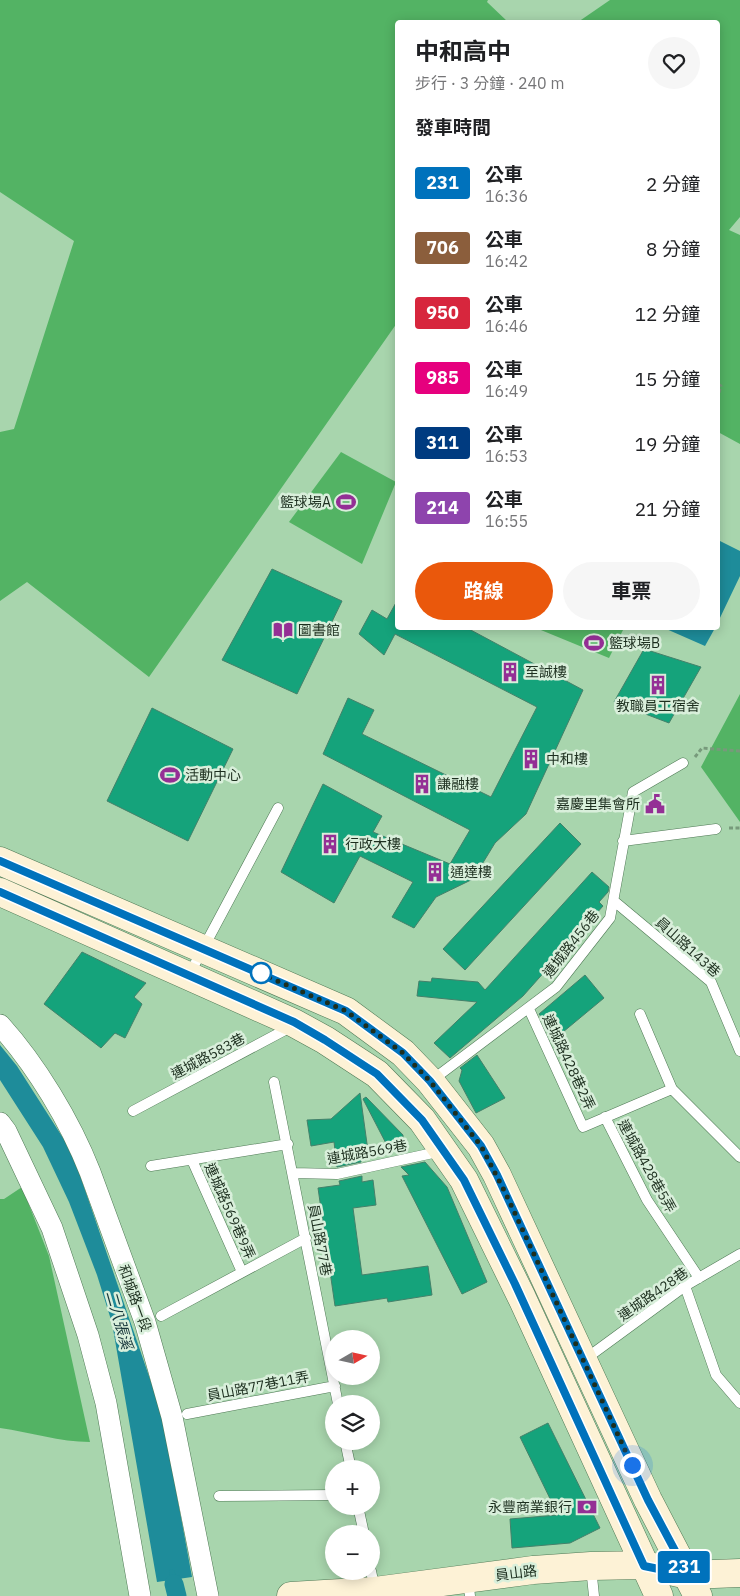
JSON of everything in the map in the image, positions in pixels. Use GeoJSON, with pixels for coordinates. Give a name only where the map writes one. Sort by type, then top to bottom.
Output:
{"type":"FeatureCollection","features":[{"type":"Feature","properties":{"kind":"main road"},"geometry":{"type":"LineString","coordinates":[[0,861],[346,1011],[403,1053],[430,1081],[481,1146],[584,1360],[648,1500],[693,1586]]}},
{"type":"Feature","properties":{"kind":"main road"},"geometry":{"type":"LineString","coordinates":[[0,892],[294,1022],[377,1074],[422,1120],[445,1150],[464,1180],[501,1254],[659,1596]]}},
{"type":"Feature","properties":{"kind":"main road","name":"員山路"},"geometry":{"type":"LineString","coordinates":[[291,1596],[374,1586],[469,1587],[533,1570],[591,1566],[644,1566],[693,1586],[740,1573]]}},
{"type":"Feature","properties":{"kind":"street","name":"和城路一段"},"geometry":{"type":"LineString","coordinates":[[0,1025],[50,1094],[80,1147],[145,1322],[172,1417],[208,1596]]}},
{"type":"Feature","properties":{"kind":"street"},"geometry":{"type":"LineString","coordinates":[[0,1123],[52,1228],[88,1335],[106,1403],[140,1596]]}},
{"type":"Feature","properties":{"kind":"lane","name":"連城路456巷"},"geometry":{"type":"LineString","coordinates":[[430,1081],[556,987],[610,918],[632,792],[683,763]]}},
{"type":"Feature","properties":{"kind":"lane"},"geometry":{"type":"LineString","coordinates":[[188,976],[278,808]]}},
{"type":"Feature","properties":{"kind":"lane"},"geometry":{"type":"LineString","coordinates":[[623,841],[716,829]]}},
{"type":"Feature","properties":{"kind":"lane","name":"員山路143巷"},"geometry":{"type":"LineString","coordinates":[[614,901],[711,982],[740,1051]]}},
{"type":"Feature","properties":{"kind":"lane","name":"連城路428巷2弄"},"geometry":{"type":"LineString","coordinates":[[529,1009],[584,1127],[605,1117]]}},
{"type":"Feature","properties":{"kind":"lane"},"geometry":{"type":"LineString","coordinates":[[640,1014],[672,1089],[740,1157]]}},
{"type":"Feature","properties":{"kind":"lane","name":"連城路583巷"},"geometry":{"type":"LineString","coordinates":[[134,1111],[286,1030],[294,1022]]}},
{"type":"Feature","properties":{"kind":"lane","name":"員山路77巷"},"geometry":{"type":"LineString","coordinates":[[274,1082],[288,1144],[292,1173],[336,1395]]}},
{"type":"Feature","properties":{"kind":"lane"},"geometry":{"type":"LineString","coordinates":[[605,1117],[672,1089]]}},
{"type":"Feature","properties":{"kind":"lane","name":"連城路428巷5弄"},"geometry":{"type":"LineString","coordinates":[[605,1117],[647,1200],[699,1278]]}},
{"type":"Feature","properties":{"kind":"lane"},"geometry":{"type":"LineString","coordinates":[[151,1166],[288,1144]]}},
{"type":"Feature","properties":{"kind":"lane","name":"連城路569巷"},"geometry":{"type":"LineString","coordinates":[[292,1173],[337,1174],[445,1150]]}},
{"type":"Feature","properties":{"kind":"lane","name":"連城路569巷9弄"},"geometry":{"type":"LineString","coordinates":[[192,1160],[242,1272]]}},
{"type":"Feature","properties":{"kind":"lane","name":"連城路569巷9弄"},"geometry":{"type":"LineString","coordinates":[[161,1316],[306,1238]]}},
{"type":"Feature","properties":{"kind":"lane","name":"連城路428巷"},"geometry":{"type":"LineString","coordinates":[[584,1360],[685,1286],[740,1254]]}},
{"type":"Feature","properties":{"kind":"lane"},"geometry":{"type":"LineString","coordinates":[[685,1286],[716,1375],[740,1403]]}},
{"type":"Feature","properties":{"kind":"lane","name":"員山路77巷11弄"},"geometry":{"type":"LineString","coordinates":[[187,1414],[334,1386]]}},
{"type":"Feature","properties":{"kind":"lane"},"geometry":{"type":"LineString","coordinates":[[219,1496],[325,1495]]}},
{"type":"Feature","properties":{"kind":"lane"},"geometry":{"type":"LineString","coordinates":[[591,1566],[594,1596]]}},
{"type":"Feature","properties":{"kind":"path"},"geometry":{"type":"LineString","coordinates":[[683,763],[695,758],[702,748],[740,751]]}},
{"type":"Feature","properties":{"kind":"green space"},"geometry":{"type":"Polygon","coordinates":[[[0,0],[488,0],[487,2],[506,20],[395,20],[395,326],[149,677],[27,582],[0,601],[0,432],[14,429],[74,241],[0,192],[0,0]]]}},
{"type":"Feature","properties":{"kind":"green space"},"geometry":{"type":"Polygon","coordinates":[[[610,0],[740,0],[740,217],[729,230],[740,235],[740,444],[720,433],[720,20],[581,20],[610,0]]]}},
{"type":"Feature","properties":{"kind":"green space","name":"籃球場A"},"geometry":{"type":"Polygon","coordinates":[[[341,452],[395,481],[362,564],[289,522],[341,452]]]}},
{"type":"Feature","properties":{"kind":"green space","name":"籃球場B"},"geometry":{"type":"Polygon","coordinates":[[[541,630],[623,630],[609,658],[541,630]]]}},
{"type":"Feature","properties":{"kind":"green space"},"geometry":{"type":"Polygon","coordinates":[[[740,694],[740,822],[701,767],[740,694]]]}},
{"type":"Feature","properties":{"kind":"green space"},"geometry":{"type":"Polygon","coordinates":[[[22,1187],[49,1256],[90,1442],[56,1439],[0,1428],[0,1199],[4,1199],[22,1187]]]}},
{"type":"Feature","properties":{"kind":"water"},"geometry":{"type":"Polygon","coordinates":[[[720,541],[740,551],[740,576],[720,618],[720,541]]]}},
{"type":"Feature","properties":{"kind":"water"},"geometry":{"type":"Polygon","coordinates":[[[669,630],[714,630],[705,646],[669,630]]]}},
{"type":"Feature","properties":{"kind":"water"},"geometry":{"type":"Polygon","coordinates":[[[0,1045],[17,1066],[72,1152],[162,1414],[192,1577],[157,1582],[112,1323],[97,1275],[69,1202],[43,1147],[0,1080],[0,1045]]]}},
{"type":"Feature","properties":{"kind":"building","name":"圖書館"},"geometry":{"type":"Polygon","coordinates":[[[272,569],[342,601],[297,694],[222,660],[272,569]]]}},
{"type":"Feature","properties":{"kind":"building"},"geometry":{"type":"Polygon","coordinates":[[[395,604],[395,630],[471,630],[583,690],[526,814],[495,843],[473,879],[436,897],[414,928],[392,917],[413,882],[360,856],[334,903],[281,872],[323,784],[382,816],[373,832],[450,864],[470,830],[323,754],[348,698],[374,710],[362,734],[491,797],[537,707],[395,634],[384,655],[359,634],[372,610],[387,619],[395,604]]]}},
{"type":"Feature","properties":{"kind":"building","name":"教職員工宿舍"},"geometry":{"type":"Polygon","coordinates":[[[644,649],[701,667],[669,723],[614,702],[644,649]]]}},
{"type":"Feature","properties":{"kind":"building","name":"活動中心"},"geometry":{"type":"Polygon","coordinates":[[[152,708],[233,749],[188,841],[107,801],[152,708]]]}},
{"type":"Feature","properties":{"kind":"building"},"geometry":{"type":"Polygon","coordinates":[[[560,823],[581,844],[465,970],[443,949],[560,823]]]}},
{"type":"Feature","properties":{"kind":"building"},"geometry":{"type":"Polygon","coordinates":[[[592,872],[609,887],[608,892],[599,902],[603,906],[523,996],[450,1058],[434,1043],[477,1002],[417,996],[419,981],[431,982],[432,978],[478,982],[485,990],[592,872]]]}},
{"type":"Feature","properties":{"kind":"building"},"geometry":{"type":"Polygon","coordinates":[[[82,952],[146,983],[134,997],[142,1004],[125,1038],[115,1033],[101,1048],[44,1004],[82,952]]]}},
{"type":"Feature","properties":{"kind":"building"},"geometry":{"type":"Polygon","coordinates":[[[585,975],[604,998],[557,1037],[539,1014],[585,975]]]}},
{"type":"Feature","properties":{"kind":"building"},"geometry":{"type":"Polygon","coordinates":[[[477,1055],[505,1098],[476,1113],[459,1081],[462,1070],[460,1068],[477,1055]]]}},
{"type":"Feature","properties":{"kind":"building"},"geometry":{"type":"Polygon","coordinates":[[[360,1093],[368,1151],[361,1157],[361,1162],[337,1167],[334,1142],[311,1146],[307,1120],[331,1119],[360,1093]]]}},
{"type":"Feature","properties":{"kind":"building"},"geometry":{"type":"Polygon","coordinates":[[[366,1097],[403,1135],[403,1141],[391,1153],[363,1099],[366,1097]]]}},
{"type":"Feature","properties":{"kind":"building"},"geometry":{"type":"Polygon","coordinates":[[[425,1162],[447,1187],[487,1282],[462,1294],[402,1176],[409,1175],[401,1167],[425,1162]]]}},
{"type":"Feature","properties":{"kind":"building"},"geometry":{"type":"Polygon","coordinates":[[[362,1176],[362,1182],[373,1180],[376,1205],[353,1208],[362,1275],[428,1266],[432,1295],[388,1302],[387,1298],[335,1306],[318,1188],[340,1185],[339,1181],[362,1176]]]}},
{"type":"Feature","properties":{"kind":"building"},"geometry":{"type":"Polygon","coordinates":[[[548,1423],[600,1528],[570,1543],[512,1548],[510,1519],[558,1515],[520,1437],[548,1423]]]}},
{"type":"Feature","properties":{"kind":"waterway","name":"二八張溪"},"geometry":{"type":"LineString","coordinates":[[172,1572],[174,1584]]}},
{"type":"Feature","properties":{"kind":"waterway","name":"二八張溪"},"geometry":{"type":"LineString","coordinates":[[174,1584],[177,1596]]}},
{"type":"Feature","properties":{"kind":"bus line","name":"231"},"geometry":{"type":"LineString","coordinates":[[0,861],[170,933],[346,1011],[403,1053],[430,1081],[481,1146],[497,1175],[648,1500],[688,1575],[644,1566],[515,1284],[464,1180],[445,1150],[422,1120],[377,1074],[294,1022],[0,892]]}},
{"type":"Feature","properties":{"kind":"place","name":"籃球場A"},"geometry":{"type":"Point","coordinates":[346,502]}},
{"type":"Feature","properties":{"kind":"place","name":"圖書館"},"geometry":{"type":"Point","coordinates":[283,630]}},
{"type":"Feature","properties":{"kind":"place","name":"籃球場B"},"geometry":{"type":"Point","coordinates":[594,643]}},
{"type":"Feature","properties":{"kind":"place","name":"至誠樓"},"geometry":{"type":"Point","coordinates":[510,672]}},
{"type":"Feature","properties":{"kind":"place","name":"教職員工宿舍"},"geometry":{"type":"Point","coordinates":[658,685]}},
{"type":"Feature","properties":{"kind":"place","name":"中和樓"},"geometry":{"type":"Point","coordinates":[531,759]}},
{"type":"Feature","properties":{"kind":"place","name":"活動中心"},"geometry":{"type":"Point","coordinates":[170,775]}},
{"type":"Feature","properties":{"kind":"place","name":"謙融樓"},"geometry":{"type":"Point","coordinates":[422,784]}},
{"type":"Feature","properties":{"kind":"place","name":"嘉慶里集會所"},"geometry":{"type":"Point","coordinates":[655,804]}},
{"type":"Feature","properties":{"kind":"place","name":"行政大樓"},"geometry":{"type":"Point","coordinates":[330,844]}},
{"type":"Feature","properties":{"kind":"place","name":"通達樓"},"geometry":{"type":"Point","coordinates":[435,872]}},
{"type":"Feature","properties":{"kind":"place","name":"永豐商業銀行"},"geometry":{"type":"Point","coordinates":[587,1507]}},
{"type":"Feature","properties":{"kind":"route"},"geometry":{"type":"LineString","coordinates":[[261,973],[257,972],[346,1011],[403,1053],[430,1081],[481,1146],[497,1175],[632,1465]]}}]}
